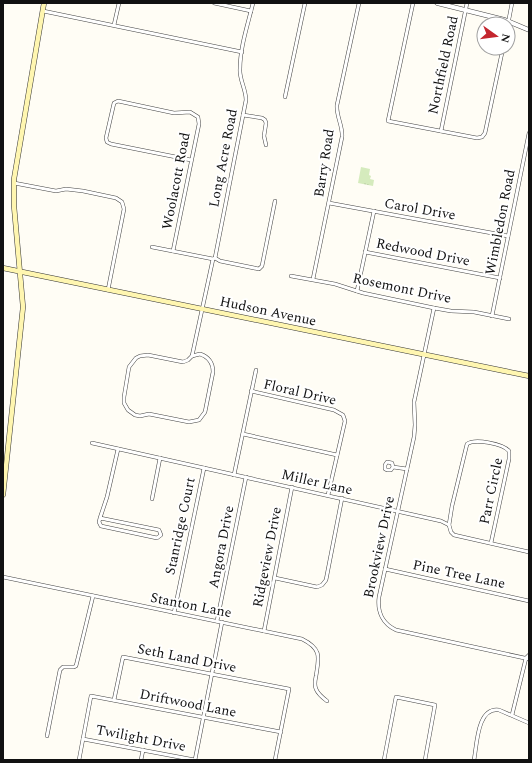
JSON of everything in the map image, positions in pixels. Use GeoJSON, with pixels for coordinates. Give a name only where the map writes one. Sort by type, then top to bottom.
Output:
{"type":"FeatureCollection","features":[{"type":"Feature","properties":{"kind":"main road"},"geometry":{"type":"LineString","coordinates":[[3,495],[23,306],[14,206],[14,183],[16,162],[44,3]]}},
{"type":"Feature","properties":{"kind":"main road","name":"Hudson Avenue"},"geometry":{"type":"LineString","coordinates":[[3,268],[529,376]]}},
{"type":"Feature","properties":{"kind":"street"},"geometry":{"type":"LineString","coordinates":[[114,25],[118,3]]}},
{"type":"Feature","properties":{"kind":"street"},"geometry":{"type":"LineString","coordinates":[[214,3],[251,11]]}},
{"type":"Feature","properties":{"kind":"street","name":"Long Acre Road"},"geometry":{"type":"LineString","coordinates":[[192,356],[214,259],[243,115],[246,95],[240,73],[242,52],[252,3]]}},
{"type":"Feature","properties":{"kind":"street"},"geometry":{"type":"LineString","coordinates":[[285,97],[305,3]]}},
{"type":"Feature","properties":{"kind":"street","name":"Barry Road"},"geometry":{"type":"LineString","coordinates":[[313,279],[342,134],[337,105],[359,3]]}},
{"type":"Feature","properties":{"kind":"street"},"geometry":{"type":"LineString","coordinates":[[413,3],[388,121],[477,138],[482,137],[485,134],[501,56]]}},
{"type":"Feature","properties":{"kind":"street"},"geometry":{"type":"LineString","coordinates":[[437,3],[466,9],[487,16]]}},
{"type":"Feature","properties":{"kind":"street","name":"Northfield Road"},"geometry":{"type":"LineString","coordinates":[[441,131],[467,3]]}},
{"type":"Feature","properties":{"kind":"street"},"geometry":{"type":"LineString","coordinates":[[509,16],[512,3]]}},
{"type":"Feature","properties":{"kind":"street"},"geometry":{"type":"LineString","coordinates":[[43,11],[242,52]]}},
{"type":"Feature","properties":{"kind":"street"},"geometry":{"type":"LineString","coordinates":[[516,26],[529,30]]}},
{"type":"Feature","properties":{"kind":"street","name":"Woolacott Road"},"geometry":{"type":"LineString","coordinates":[[173,251],[191,160],[199,119],[197,115],[190,112],[174,113],[118,101],[114,103],[106,138],[107,142],[191,160]]}},
{"type":"Feature","properties":{"kind":"street"},"geometry":{"type":"LineString","coordinates":[[243,115],[265,120],[264,136],[266,145]]}},
{"type":"Feature","properties":{"kind":"street","name":"Wimbledon Road"},"geometry":{"type":"LineString","coordinates":[[492,316],[529,132]]}},
{"type":"Feature","properties":{"kind":"street"},"geometry":{"type":"LineString","coordinates":[[14,183],[56,191],[66,189],[83,191],[116,198],[122,202],[124,209],[108,290]]}},
{"type":"Feature","properties":{"kind":"street"},"geometry":{"type":"LineString","coordinates":[[152,247],[259,268],[262,266],[275,202]]}},
{"type":"Feature","properties":{"kind":"street","name":"Carol Drive"},"geometry":{"type":"LineString","coordinates":[[329,203],[508,236]]}},
{"type":"Feature","properties":{"kind":"street"},"geometry":{"type":"LineString","coordinates":[[357,291],[374,212]]}},
{"type":"Feature","properties":{"kind":"street","name":"Redwood Drive"},"geometry":{"type":"LineString","coordinates":[[365,252],[500,278]]}},
{"type":"Feature","properties":{"kind":"street","name":"Rosemont Drive"},"geometry":{"type":"LineString","coordinates":[[291,276],[313,279],[357,291],[434,308],[451,311],[474,312],[509,319]]}},
{"type":"Feature","properties":{"kind":"street","name":"Brookview Drive"},"geometry":{"type":"LineString","coordinates":[[434,308],[414,402],[415,429],[378,607],[382,619],[390,627],[401,632],[527,659]]}},
{"type":"Feature","properties":{"kind":"street"},"geometry":{"type":"LineString","coordinates":[[200,354],[207,357],[213,368],[205,412],[201,418],[196,421],[189,422],[149,414],[132,414],[126,408],[124,397],[130,364],[136,358],[148,355],[183,362],[192,356],[200,354]]}},
{"type":"Feature","properties":{"kind":"street"},"geometry":{"type":"LineString","coordinates":[[234,475],[256,370]]}},
{"type":"Feature","properties":{"kind":"street","name":"Floral Drive"},"geometry":{"type":"LineString","coordinates":[[251,391],[334,410],[343,415],[345,420],[337,455]]}},
{"type":"Feature","properties":{"kind":"street"},"geometry":{"type":"LineString","coordinates":[[243,434],[337,455],[328,495]]}},
{"type":"Feature","properties":{"kind":"street","name":"Parr Circle"},"geometry":{"type":"LineString","coordinates":[[449,525],[467,444],[474,440],[504,446],[509,451],[509,459],[491,543]]}},
{"type":"Feature","properties":{"kind":"street","name":"Miller Lane"},"geometry":{"type":"LineString","coordinates":[[92,443],[441,521],[449,525],[451,532],[454,535],[529,552]]}},
{"type":"Feature","properties":{"kind":"street"},"geometry":{"type":"LineString","coordinates":[[100,518],[159,530],[161,535],[157,538],[101,526],[99,522],[100,518],[107,497],[118,449]]}},
{"type":"Feature","properties":{"kind":"street"},"geometry":{"type":"LineString","coordinates":[[152,499],[160,458]]}},
{"type":"Feature","properties":{"kind":"street"},"geometry":{"type":"LineString","coordinates":[[393,467],[407,469]]}},
{"type":"Feature","properties":{"kind":"street","name":"Stanridge Court"},"geometry":{"type":"LineString","coordinates":[[174,613],[204,468]]}},
{"type":"Feature","properties":{"kind":"street","name":"Angora Drive"},"geometry":{"type":"LineString","coordinates":[[217,621],[246,477]]}},
{"type":"Feature","properties":{"kind":"street","name":"Ridgeview Drive"},"geometry":{"type":"LineString","coordinates":[[264,631],[292,487]]}},
{"type":"Feature","properties":{"kind":"street"},"geometry":{"type":"LineString","coordinates":[[275,578],[317,587],[322,586],[326,580],[342,498]]}},
{"type":"Feature","properties":{"kind":"street","name":"Pine Tree Lane"},"geometry":{"type":"LineString","coordinates":[[385,569],[529,601]]}},
{"type":"Feature","properties":{"kind":"street","name":"Stanton Lane"},"geometry":{"type":"LineString","coordinates":[[3,577],[302,639],[314,647],[318,654],[319,659],[315,686],[318,693],[327,701]]}},
{"type":"Feature","properties":{"kind":"street"},"geometry":{"type":"LineString","coordinates":[[47,736],[60,670],[63,667],[72,668],[76,666],[93,596]]}},
{"type":"Feature","properties":{"kind":"street"},"geometry":{"type":"LineString","coordinates":[[195,760],[222,622]]}},
{"type":"Feature","properties":{"kind":"street"},"geometry":{"type":"LineString","coordinates":[[512,715],[529,655]]}},
{"type":"Feature","properties":{"kind":"street","name":"Seth Land Drive"},"geometry":{"type":"LineString","coordinates":[[114,700],[123,657],[212,674],[289,689],[281,732]]}},
{"type":"Feature","properties":{"kind":"street","name":"Driftwood Lane"},"geometry":{"type":"LineString","coordinates":[[83,739],[91,696],[281,732]]}},
{"type":"Feature","properties":{"kind":"street"},"geometry":{"type":"LineString","coordinates":[[384,760],[396,697],[435,705],[425,760]]}},
{"type":"Feature","properties":{"kind":"street"},"geometry":{"type":"LineString","coordinates":[[474,760],[482,721],[486,714],[496,710],[512,715],[529,723]]}},
{"type":"Feature","properties":{"kind":"street"},"geometry":{"type":"LineString","coordinates":[[275,760],[281,732]]}},
{"type":"Feature","properties":{"kind":"street"},"geometry":{"type":"LineString","coordinates":[[79,760],[83,739]]}},
{"type":"Feature","properties":{"kind":"street","name":"Twilight Drive"},"geometry":{"type":"LineString","coordinates":[[83,739],[195,760]]}},
{"type":"Feature","properties":{"kind":"street"},"geometry":{"type":"LineString","coordinates":[[141,760],[142,750]]}},
{"type":"Feature","properties":{"kind":"green space"},"geometry":{"type":"Polygon","coordinates":[[[361,167],[370,169],[370,179],[374,180],[373,186],[358,183],[361,167]]]}}]}
